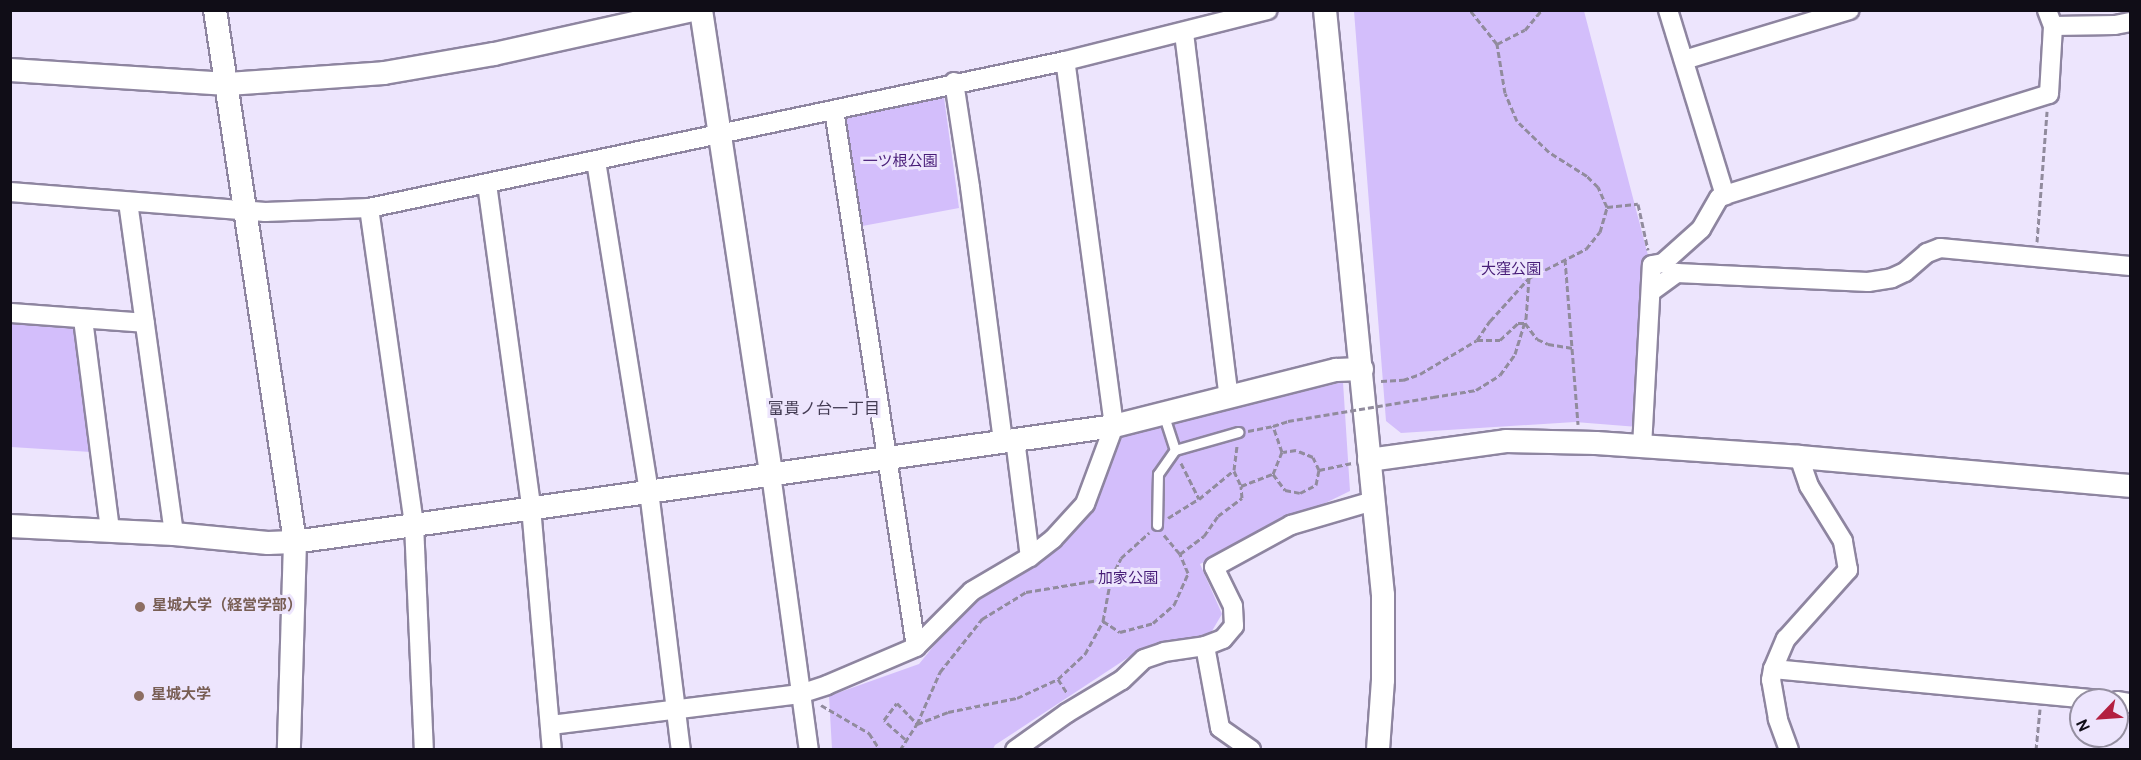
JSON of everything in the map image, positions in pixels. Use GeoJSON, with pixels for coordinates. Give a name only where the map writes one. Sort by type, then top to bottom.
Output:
{"type":"FeatureCollection","features":[{"type":"Feature","properties":{"kind":"street"},"geometry":{"type":"LineString","coordinates":[[215,10],[296,542],[289,750]]}},
{"type":"Feature","properties":{"kind":"street"},"geometry":{"type":"LineString","coordinates":[[10,70],[228,84],[384,73],[494,54],[693,10]]}},
{"type":"Feature","properties":{"kind":"street"},"geometry":{"type":"LineString","coordinates":[[701,10],[804,693],[809,750]]}},
{"type":"Feature","properties":{"kind":"street"},"geometry":{"type":"LineString","coordinates":[[10,192],[247,211],[369,208],[596,161],[719,132],[834,110],[954,82],[1065,61],[1184,33],[1268,10]]}},
{"type":"Feature","properties":{"kind":"street"},"geometry":{"type":"LineString","coordinates":[[1325,10],[1371,375],[1370,460],[1383,595],[1383,680],[1378,750]]}},
{"type":"Feature","properties":{"kind":"street"},"geometry":{"type":"LineString","coordinates":[[1668,10],[1725,195]]}},
{"type":"Feature","properties":{"kind":"street"},"geometry":{"type":"LineString","coordinates":[[1684,60],[1850,10]]}},
{"type":"Feature","properties":{"kind":"street"},"geometry":{"type":"LineString","coordinates":[[1642,447],[1652,265],[1663,263],[1701,229],[1719,198],[2049,94],[2050,18],[2115,25],[2130,22]]}},
{"type":"Feature","properties":{"kind":"street"},"geometry":{"type":"LineString","coordinates":[[1184,33],[1229,397]]}},
{"type":"Feature","properties":{"kind":"street"},"geometry":{"type":"LineString","coordinates":[[551,725],[804,693],[916,647],[972,591],[1030,557],[1053,539],[1085,504],[1114,426],[1065,61]]}},
{"type":"Feature","properties":{"kind":"street"},"geometry":{"type":"LineString","coordinates":[[954,82],[1009,440],[1030,557]]}},
{"type":"Feature","properties":{"kind":"street"},"geometry":{"type":"LineString","coordinates":[[834,110],[916,647]]}},
{"type":"Feature","properties":{"kind":"street"},"geometry":{"type":"LineString","coordinates":[[596,161],[649,491],[681,750]]}},
{"type":"Feature","properties":{"kind":"street"},"geometry":{"type":"LineString","coordinates":[[487,184],[531,507],[552,750]]}},
{"type":"Feature","properties":{"kind":"street"},"geometry":{"type":"LineString","coordinates":[[128,201],[174,534]]}},
{"type":"Feature","properties":{"kind":"street"},"geometry":{"type":"LineString","coordinates":[[369,208],[414,524],[424,750]]}},
{"type":"Feature","properties":{"kind":"street"},"geometry":{"type":"LineString","coordinates":[[1652,291],[1677,273],[1868,282],[1892,278],[1905,272],[1927,253],[1940,248],[2130,266]]}},
{"type":"Feature","properties":{"kind":"street"},"geometry":{"type":"LineString","coordinates":[[10,314],[145,323]]}},
{"type":"Feature","properties":{"kind":"street"},"geometry":{"type":"LineString","coordinates":[[83,319],[110,531]]}},
{"type":"Feature","properties":{"kind":"street"},"geometry":{"type":"LineString","coordinates":[[10,526],[174,534],[268,543],[296,542],[1114,426],[1336,370],[1371,375]]}},
{"type":"Feature","properties":{"kind":"street"},"geometry":{"type":"LineString","coordinates":[[1370,460],[1506,441],[1799,457],[2130,486]]}},
{"type":"Feature","properties":{"kind":"street"},"geometry":{"type":"LineString","coordinates":[[1789,750],[1778,719],[1771,680],[1773,669],[1786,639],[1848,570],[1843,541],[1809,486],[1799,457]]}},
{"type":"Feature","properties":{"kind":"street"},"geometry":{"type":"LineString","coordinates":[[1015,750],[1068,713],[1122,680],[1144,659],[1164,652],[1205,646],[1223,639],[1234,626],[1233,606],[1214,567],[1291,525],[1373,501]]}},
{"type":"Feature","properties":{"kind":"street"},"geometry":{"type":"LineString","coordinates":[[1205,646],[1221,728],[1251,750]]}},
{"type":"Feature","properties":{"kind":"street"},"geometry":{"type":"LineString","coordinates":[[1773,669],[2069,697]]}},
{"type":"Feature","properties":{"kind":"lane"},"geometry":{"type":"LineString","coordinates":[[1163,414],[1175,450]]}},
{"type":"Feature","properties":{"kind":"lane"},"geometry":{"type":"LineString","coordinates":[[1157,525],[1158,474],[1175,450],[1238,432]]}},
{"type":"Feature","properties":{"kind":"path"},"geometry":{"type":"LineString","coordinates":[[1371,375],[1403,380],[1420,374],[1477,340],[1496,314],[1529,278],[1586,249],[1593,242],[1600,232],[1607,207],[1598,187],[1587,176],[1549,152],[1517,121],[1505,93],[1497,44],[1470,10]]}},
{"type":"Feature","properties":{"kind":"path"},"geometry":{"type":"LineString","coordinates":[[1497,44],[1525,30],[1542,10]]}},
{"type":"Feature","properties":{"kind":"path"},"geometry":{"type":"LineString","coordinates":[[2036,256],[2049,94]]}},
{"type":"Feature","properties":{"kind":"path"},"geometry":{"type":"LineString","coordinates":[[1607,207],[1638,204],[1646,246],[1654,265]]}},
{"type":"Feature","properties":{"kind":"path"},"geometry":{"type":"LineString","coordinates":[[1565,259],[1578,425]]}},
{"type":"Feature","properties":{"kind":"path"},"geometry":{"type":"LineString","coordinates":[[1180,554],[1204,536],[1218,516],[1242,498],[1241,486],[1234,470],[1238,432],[1288,421],[1476,390],[1500,375],[1515,354],[1525,323],[1529,278]]}},
{"type":"Feature","properties":{"kind":"path"},"geometry":{"type":"LineString","coordinates":[[1477,340],[1500,340],[1518,323],[1525,323]]}},
{"type":"Feature","properties":{"kind":"path"},"geometry":{"type":"LineString","coordinates":[[1525,323],[1537,339],[1548,344],[1573,348]]}},
{"type":"Feature","properties":{"kind":"path"},"geometry":{"type":"LineString","coordinates":[[1241,486],[1272,474],[1282,452],[1272,426]]}},
{"type":"Feature","properties":{"kind":"path"},"geometry":{"type":"LineString","coordinates":[[1175,450],[1199,499]]}},
{"type":"Feature","properties":{"kind":"path"},"geometry":{"type":"LineString","coordinates":[[1272,474],[1285,490],[1300,493],[1316,485],[1319,470],[1313,456],[1296,450],[1282,452]]}},
{"type":"Feature","properties":{"kind":"path"},"geometry":{"type":"LineString","coordinates":[[1319,470],[1370,460]]}},
{"type":"Feature","properties":{"kind":"path"},"geometry":{"type":"LineString","coordinates":[[917,724],[948,712],[1017,698],[1058,679],[1085,654],[1103,621],[1112,578],[1121,558],[1157,525],[1199,499],[1234,470]]}},
{"type":"Feature","properties":{"kind":"path"},"geometry":{"type":"LineString","coordinates":[[1103,621],[1120,632],[1153,623],[1174,605],[1188,573],[1180,554],[1157,525]]}},
{"type":"Feature","properties":{"kind":"path"},"geometry":{"type":"LineString","coordinates":[[900,750],[905,739],[917,724],[940,672],[982,619],[1026,592],[1112,578]]}},
{"type":"Feature","properties":{"kind":"path"},"geometry":{"type":"LineString","coordinates":[[804,693],[823,707],[869,733],[880,750]]}},
{"type":"Feature","properties":{"kind":"path"},"geometry":{"type":"LineString","coordinates":[[2036,750],[2041,694]]}},
{"type":"Feature","properties":{"kind":"path"},"geometry":{"type":"LineString","coordinates":[[905,739],[884,720],[897,703],[917,724]]}},
{"type":"Feature","properties":{"kind":"green space","name":"大窪公園"},"geometry":{"type":"Polygon","coordinates":[[[1354,11],[1584,11],[1649,259],[1638,427],[1575,422],[1401,433],[1386,421],[1354,11]]]}},
{"type":"Feature","properties":{"kind":"green space","name":"一ツ根公園"},"geometry":{"type":"Polygon","coordinates":[[[943,90],[959,208],[857,227],[841,118],[943,90]]]}},
{"type":"Feature","properties":{"kind":"green space"},"geometry":{"type":"Polygon","coordinates":[[[10,313],[78,318],[91,452],[11,447],[10,313]]]}},
{"type":"Feature","properties":{"kind":"green space","name":"加家公園"},"geometry":{"type":"Polygon","coordinates":[[[1343,382],[1350,491],[1200,564],[1222,614],[1209,636],[1132,655],[995,745],[993,749],[832,749],[829,696],[919,664],[963,610],[1026,571],[1068,536],[1092,506],[1117,437],[1343,382]]]}},
{"type":"Feature","properties":{"kind":"place","name":"星城大学（経営学部）"},"geometry":{"type":"Point","coordinates":[140,607]}},
{"type":"Feature","properties":{"kind":"place","name":"星城大学"},"geometry":{"type":"Point","coordinates":[139,696]}},
{"type":"Feature","properties":{"kind":"district","name":"富貴ノ台一丁目"},"geometry":{"type":"Point","coordinates":[824,410]}}]}
